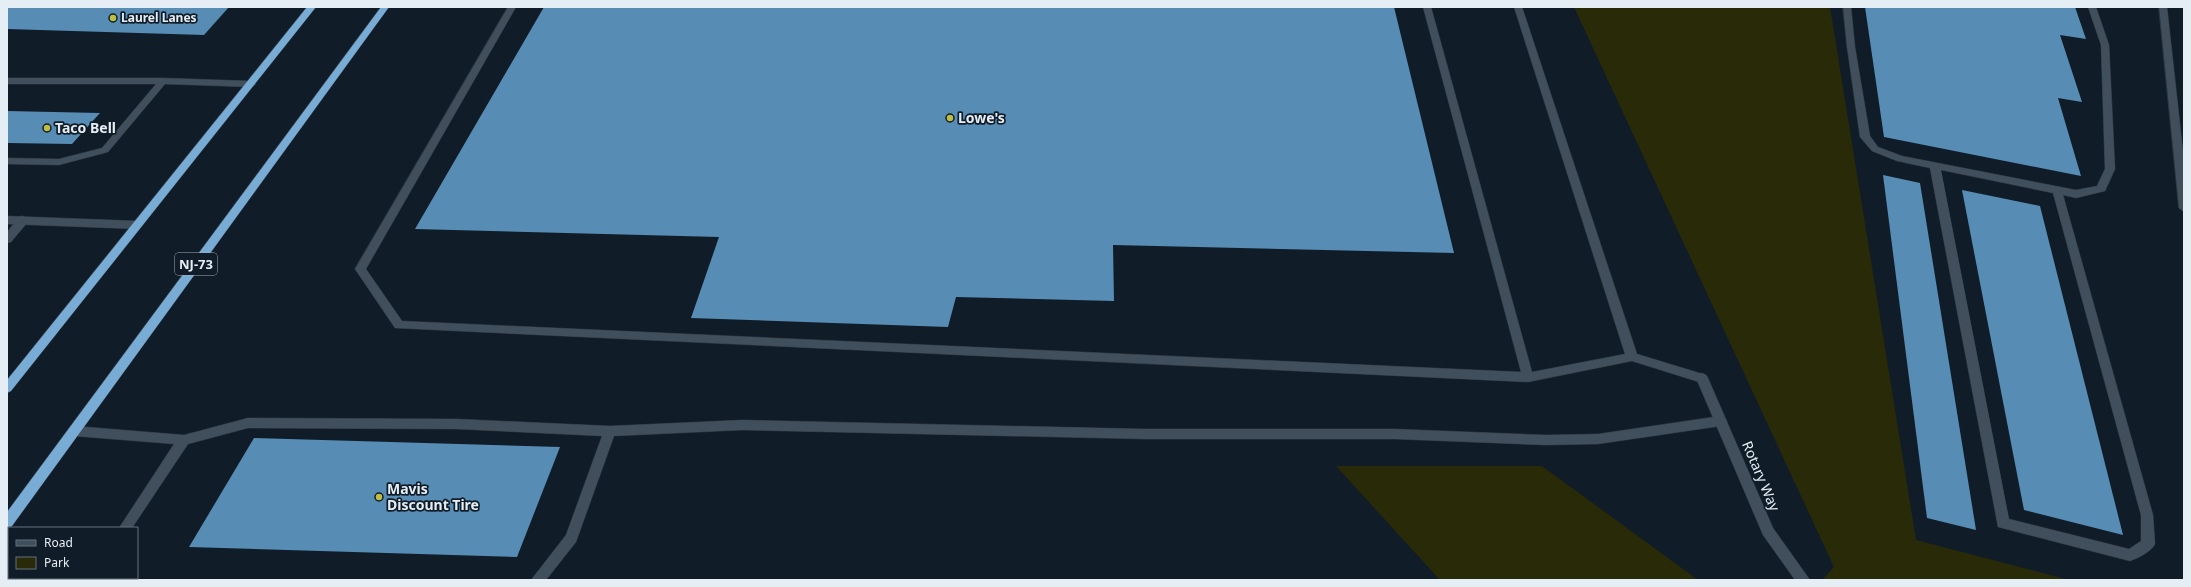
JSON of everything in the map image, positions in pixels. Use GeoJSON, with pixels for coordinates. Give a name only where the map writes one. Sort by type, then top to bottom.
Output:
{"type":"FeatureCollection","features":[{"type":"Feature","properties":{"kind":"highway"},"geometry":{"type":"LineString","coordinates":[[7,388],[312,7]]}},
{"type":"Feature","properties":{"kind":"highway","name":"NJ-73"},"geometry":{"type":"LineString","coordinates":[[7,522],[385,7]]}},
{"type":"Feature","properties":{"kind":"street"},"geometry":{"type":"LineString","coordinates":[[512,7],[360,268],[399,325],[1528,377],[1632,357],[1518,7]]}},
{"type":"Feature","properties":{"kind":"street"},"geometry":{"type":"LineString","coordinates":[[1427,7],[1528,377]]}},
{"type":"Feature","properties":{"kind":"street"},"geometry":{"type":"LineString","coordinates":[[1847,7],[1851,47],[1865,137],[1875,149],[1900,160],[2076,194],[2101,189],[2110,169],[2105,45],[2092,7]]}},
{"type":"Feature","properties":{"kind":"street"},"geometry":{"type":"LineString","coordinates":[[2163,7],[2184,208]]}},
{"type":"Feature","properties":{"kind":"street"},"geometry":{"type":"LineString","coordinates":[[7,82],[163,81],[251,84]]}},
{"type":"Feature","properties":{"kind":"street"},"geometry":{"type":"LineString","coordinates":[[7,161],[59,162],[104,150],[163,81]]}},
{"type":"Feature","properties":{"kind":"street"},"geometry":{"type":"LineString","coordinates":[[1935,166],[2003,523],[2130,555],[2148,544],[2147,516],[2057,190]]}},
{"type":"Feature","properties":{"kind":"street"},"geometry":{"type":"LineString","coordinates":[[7,220],[138,225]]}},
{"type":"Feature","properties":{"kind":"street"},"geometry":{"type":"LineString","coordinates":[[7,239],[24,220]]}},
{"type":"Feature","properties":{"kind":"street","name":"Rotary Way"},"geometry":{"type":"LineString","coordinates":[[1632,357],[1702,378],[1768,531],[1803,580]]}},
{"type":"Feature","properties":{"kind":"street"},"geometry":{"type":"LineString","coordinates":[[74,431],[184,440],[248,423],[456,424],[610,431],[742,425],[1146,434],[1395,434],[1546,440],[1598,439],[1721,421]]}},
{"type":"Feature","properties":{"kind":"street"},"geometry":{"type":"LineString","coordinates":[[538,580],[571,538],[610,431]]}},
{"type":"Feature","properties":{"kind":"street"},"geometry":{"type":"LineString","coordinates":[[126,527],[184,440]]}},
{"type":"Feature","properties":{"kind":"green space"},"geometry":{"type":"Polygon","coordinates":[[[1574,7],[1830,7],[1916,540],[2069,580],[1822,580],[1834,567],[1574,7]]]}},
{"type":"Feature","properties":{"kind":"green space"},"geometry":{"type":"Polygon","coordinates":[[[1336,466],[1542,466],[1698,580],[1440,580],[1336,466]]]}},
{"type":"Feature","properties":{"kind":"building","name":"Laurel Lanes"},"geometry":{"type":"Polygon","coordinates":[[[7,7],[229,7],[204,35],[7,29],[7,7]]]}},
{"type":"Feature","properties":{"kind":"building","name":"Lowe's"},"geometry":{"type":"Polygon","coordinates":[[[544,7],[1394,7],[1454,253],[1113,245],[1114,301],[956,297],[948,327],[691,318],[719,237],[415,229],[544,7]]]}},
{"type":"Feature","properties":{"kind":"building"},"geometry":{"type":"Polygon","coordinates":[[[1865,7],[2075,7],[2086,39],[2060,35],[2082,102],[2058,98],[2081,176],[1884,137],[1865,7]]]}},
{"type":"Feature","properties":{"kind":"building","name":"Taco Bell"},"geometry":{"type":"Polygon","coordinates":[[[7,111],[100,113],[72,144],[7,143],[7,111]]]}},
{"type":"Feature","properties":{"kind":"building"},"geometry":{"type":"Polygon","coordinates":[[[1883,175],[1920,183],[1976,530],[1927,518],[1883,175]]]}},
{"type":"Feature","properties":{"kind":"building"},"geometry":{"type":"Polygon","coordinates":[[[1962,190],[2040,206],[2123,535],[2024,510],[1962,190]]]}},
{"type":"Feature","properties":{"kind":"building","name":"Mavis Discount Tire"},"geometry":{"type":"Polygon","coordinates":[[[254,438],[560,447],[517,557],[189,547],[254,438]]]}},
{"type":"Feature","properties":{"kind":"place","name":"Laurel Lanes"},"geometry":{"type":"Point","coordinates":[113,18]}},
{"type":"Feature","properties":{"kind":"place","name":"Lowe's"},"geometry":{"type":"Point","coordinates":[950,118]}},
{"type":"Feature","properties":{"kind":"place","name":"Taco Bell"},"geometry":{"type":"Point","coordinates":[47,128]}},
{"type":"Feature","properties":{"kind":"place","name":"Mavis Discount Tire"},"geometry":{"type":"Point","coordinates":[379,497]}}]}
